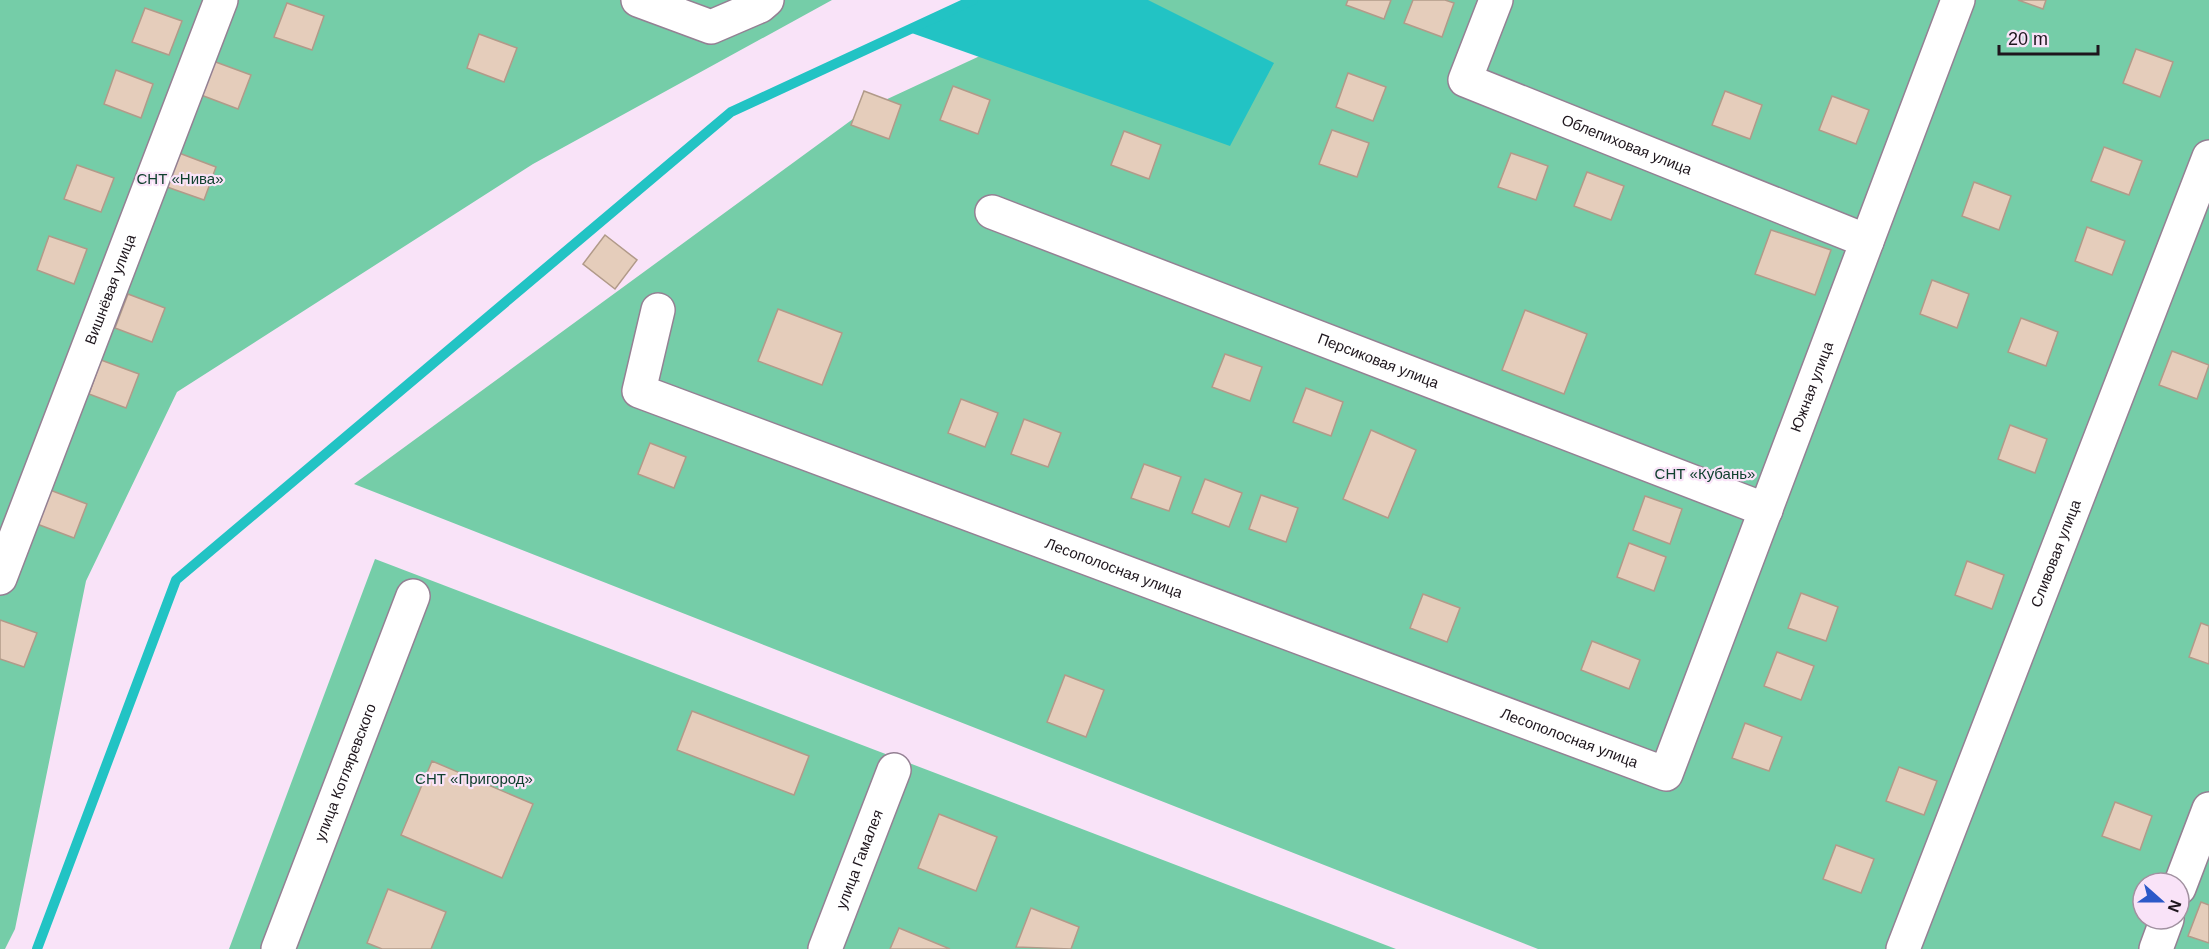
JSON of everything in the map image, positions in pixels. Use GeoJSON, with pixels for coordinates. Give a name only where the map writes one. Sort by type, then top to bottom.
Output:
{"type":"FeatureCollection","features":[{"type":"Feature","properties":{"kind":"street","name":"Вишнёвая улица"},"geometry":{"type":"LineString","coordinates":[[0,578],[220,0]]}},
{"type":"Feature","properties":{"kind":"street"},"geometry":{"type":"LineString","coordinates":[[638,0],[711,27],[760,6],[767,0]]}},
{"type":"Feature","properties":{"kind":"street","name":"Облепиховая улица"},"geometry":{"type":"LineString","coordinates":[[1496,0],[1465,80],[1867,241]]}},
{"type":"Feature","properties":{"kind":"street","name":"Южная улица"},"geometry":{"type":"LineString","coordinates":[[1666,774],[1958,0]]}},
{"type":"Feature","properties":{"kind":"street","name":"Сливовая улица"},"geometry":{"type":"LineString","coordinates":[[1903,949],[2209,157]]}},
{"type":"Feature","properties":{"kind":"street","name":"Персиковая улица"},"geometry":{"type":"LineString","coordinates":[[992,212],[1766,510]]}},
{"type":"Feature","properties":{"kind":"street","name":"Лесополосная улица"},"geometry":{"type":"LineString","coordinates":[[658,310],[639,391],[1666,774]]}},
{"type":"Feature","properties":{"kind":"street","name":"улица Котляревского"},"geometry":{"type":"LineString","coordinates":[[278,949],[413,596]]}},
{"type":"Feature","properties":{"kind":"street","name":"улица Гамалея"},"geometry":{"type":"LineString","coordinates":[[825,949],[894,770]]}},
{"type":"Feature","properties":{"kind":"street"},"geometry":{"type":"LineString","coordinates":[[2185,871],[2209,809]]}},
{"type":"Feature","properties":{"kind":"street"},"geometry":{"type":"LineString","coordinates":[[2156,949],[2163,931]]}},
{"type":"Feature","properties":{"kind":"green space","name":"СНТ «Нива»"},"geometry":{"type":"Polygon","coordinates":[[[0,0],[832,0],[533,164],[177,392],[86,581],[15,929],[5,949],[0,949],[0,0]]]}},
{"type":"Feature","properties":{"kind":"green space","name":"СНТ «Кубань»"},"geometry":{"type":"Polygon","coordinates":[[[1100,0],[2209,0],[2209,949],[1538,949],[354,484],[868,108],[1100,0]]]}},
{"type":"Feature","properties":{"kind":"green space","name":"СНТ «Пригород»"},"geometry":{"type":"Polygon","coordinates":[[[375,559],[1396,949],[229,949],[375,559]]]}},
{"type":"Feature","properties":{"kind":"shaded area"},"geometry":{"type":"Polygon","coordinates":[[[973,0],[1148,0],[1274,63],[1230,146],[906,31],[973,0]]]}},
{"type":"Feature","properties":{"kind":"building"},"geometry":{"type":"Polygon","coordinates":[[[1348,0],[1391,0],[1384,19],[1346,5],[1348,0]]]}},
{"type":"Feature","properties":{"kind":"building"},"geometry":{"type":"Polygon","coordinates":[[[1413,0],[1445,0],[1454,3],[1442,37],[1404,23],[1413,0]]]}},
{"type":"Feature","properties":{"kind":"building"},"geometry":{"type":"Polygon","coordinates":[[[2018,0],[2046,0],[2043,9],[2018,0]]]}},
{"type":"Feature","properties":{"kind":"building"},"geometry":{"type":"Polygon","coordinates":[[[287,3],[324,16],[312,50],[274,37],[287,3]]]}},
{"type":"Feature","properties":{"kind":"building"},"geometry":{"type":"Polygon","coordinates":[[[145,8],[182,21],[169,55],[132,42],[145,8]]]}},
{"type":"Feature","properties":{"kind":"building"},"geometry":{"type":"Polygon","coordinates":[[[479,34],[517,48],[504,82],[467,68],[479,34]]]}},
{"type":"Feature","properties":{"kind":"building"},"geometry":{"type":"Polygon","coordinates":[[[2136,49],[2173,62],[2160,97],[2123,83],[2136,49]]]}},
{"type":"Feature","properties":{"kind":"building"},"geometry":{"type":"Polygon","coordinates":[[[213,61],[251,75],[238,109],[201,95],[213,61]]]}},
{"type":"Feature","properties":{"kind":"building"},"geometry":{"type":"Polygon","coordinates":[[[116,70],[153,84],[141,118],[104,104],[116,70]]]}},
{"type":"Feature","properties":{"kind":"building"},"geometry":{"type":"Polygon","coordinates":[[[1348,73],[1386,87],[1373,121],[1336,107],[1348,73]]]}},
{"type":"Feature","properties":{"kind":"building"},"geometry":{"type":"Polygon","coordinates":[[[953,86],[990,100],[978,134],[940,120],[953,86]]]}},
{"type":"Feature","properties":{"kind":"building"},"geometry":{"type":"Polygon","coordinates":[[[864,91],[901,105],[889,139],[851,125],[864,91]]]}},
{"type":"Feature","properties":{"kind":"building"},"geometry":{"type":"Polygon","coordinates":[[[1725,91],[1762,105],[1750,139],[1712,125],[1725,91]]]}},
{"type":"Feature","properties":{"kind":"building"},"geometry":{"type":"Polygon","coordinates":[[[1832,96],[1869,110],[1856,144],[1819,130],[1832,96]]]}},
{"type":"Feature","properties":{"kind":"building"},"geometry":{"type":"Polygon","coordinates":[[[1332,130],[1369,143],[1357,177],[1319,164],[1332,130]]]}},
{"type":"Feature","properties":{"kind":"building"},"geometry":{"type":"Polygon","coordinates":[[[1124,131],[1161,145],[1149,179],[1111,165],[1124,131]]]}},
{"type":"Feature","properties":{"kind":"building"},"geometry":{"type":"Polygon","coordinates":[[[2104,147],[2142,161],[2129,195],[2091,181],[2104,147]]]}},
{"type":"Feature","properties":{"kind":"building"},"geometry":{"type":"Polygon","coordinates":[[[179,153],[216,167],[204,200],[167,187],[179,153]]]}},
{"type":"Feature","properties":{"kind":"building"},"geometry":{"type":"Polygon","coordinates":[[[1511,153],[1548,166],[1536,200],[1498,187],[1511,153]]]}},
{"type":"Feature","properties":{"kind":"building"},"geometry":{"type":"Polygon","coordinates":[[[77,165],[114,178],[101,212],[64,199],[77,165]]]}},
{"type":"Feature","properties":{"kind":"building"},"geometry":{"type":"Polygon","coordinates":[[[1587,172],[1624,186],[1611,220],[1574,206],[1587,172]]]}},
{"type":"Feature","properties":{"kind":"building"},"geometry":{"type":"Polygon","coordinates":[[[1974,182],[2011,196],[1999,230],[1962,216],[1974,182]]]}},
{"type":"Feature","properties":{"kind":"building"},"geometry":{"type":"Polygon","coordinates":[[[2087,227],[2125,241],[2112,275],[2075,261],[2087,227]]]}},
{"type":"Feature","properties":{"kind":"building"},"geometry":{"type":"Polygon","coordinates":[[[1771,230],[1831,250],[1815,295],[1755,274],[1771,230]]]}},
{"type":"Feature","properties":{"kind":"building"},"geometry":{"type":"Polygon","coordinates":[[[605,235],[637,260],[615,289],[583,264],[605,235]]]}},
{"type":"Feature","properties":{"kind":"building"},"geometry":{"type":"Polygon","coordinates":[[[49,236],[87,249],[74,284],[37,270],[49,236]]]}},
{"type":"Feature","properties":{"kind":"building"},"geometry":{"type":"Polygon","coordinates":[[[1932,280],[1969,294],[1957,328],[1920,314],[1932,280]]]}},
{"type":"Feature","properties":{"kind":"building"},"geometry":{"type":"Polygon","coordinates":[[[128,294],[165,308],[152,342],[115,328],[128,294]]]}},
{"type":"Feature","properties":{"kind":"building"},"geometry":{"type":"Polygon","coordinates":[[[778,309],[842,333],[822,385],[758,361],[778,309]]]}},
{"type":"Feature","properties":{"kind":"building"},"geometry":{"type":"Polygon","coordinates":[[[1525,310],[1587,334],[1564,394],[1502,370],[1525,310]]]}},
{"type":"Feature","properties":{"kind":"building"},"geometry":{"type":"Polygon","coordinates":[[[2021,318],[2058,332],[2046,366],[2008,352],[2021,318]]]}},
{"type":"Feature","properties":{"kind":"building"},"geometry":{"type":"Polygon","coordinates":[[[2172,351],[2209,365],[2197,399],[2159,385],[2172,351]]]}},
{"type":"Feature","properties":{"kind":"building"},"geometry":{"type":"Polygon","coordinates":[[[1225,354],[1262,367],[1250,401],[1212,387],[1225,354]]]}},
{"type":"Feature","properties":{"kind":"building"},"geometry":{"type":"Polygon","coordinates":[[[101,360],[139,374],[126,408],[89,394],[101,360]]]}},
{"type":"Feature","properties":{"kind":"building"},"geometry":{"type":"Polygon","coordinates":[[[1306,388],[1343,402],[1331,436],[1293,422],[1306,388]]]}},
{"type":"Feature","properties":{"kind":"building"},"geometry":{"type":"Polygon","coordinates":[[[961,399],[998,413],[985,447],[948,433],[961,399]]]}},
{"type":"Feature","properties":{"kind":"building"},"geometry":{"type":"Polygon","coordinates":[[[1024,419],[1061,433],[1048,467],[1011,454],[1024,419]]]}},
{"type":"Feature","properties":{"kind":"building"},"geometry":{"type":"Polygon","coordinates":[[[2010,425],[2047,439],[2035,473],[1998,459],[2010,425]]]}},
{"type":"Feature","properties":{"kind":"building"},"geometry":{"type":"Polygon","coordinates":[[[1371,430],[1416,450],[1388,518],[1343,499],[1371,430]]]}},
{"type":"Feature","properties":{"kind":"building"},"geometry":{"type":"Polygon","coordinates":[[[650,443],[686,457],[674,488],[638,474],[650,443]]]}},
{"type":"Feature","properties":{"kind":"building"},"geometry":{"type":"Polygon","coordinates":[[[1144,464],[1181,477],[1169,511],[1131,498],[1144,464]]]}},
{"type":"Feature","properties":{"kind":"building"},"geometry":{"type":"Polygon","coordinates":[[[1205,479],[1242,493],[1229,527],[1192,513],[1205,479]]]}},
{"type":"Feature","properties":{"kind":"building"},"geometry":{"type":"Polygon","coordinates":[[[50,490],[87,504],[74,538],[37,524],[50,490]]]}},
{"type":"Feature","properties":{"kind":"building"},"geometry":{"type":"Polygon","coordinates":[[[1261,495],[1298,508],[1286,542],[1249,529],[1261,495]]]}},
{"type":"Feature","properties":{"kind":"building"},"geometry":{"type":"Polygon","coordinates":[[[1645,496],[1682,509],[1670,544],[1633,530],[1645,496]]]}},
{"type":"Feature","properties":{"kind":"building"},"geometry":{"type":"Polygon","coordinates":[[[1629,543],[1666,557],[1654,591],[1617,577],[1629,543]]]}},
{"type":"Feature","properties":{"kind":"building"},"geometry":{"type":"Polygon","coordinates":[[[1967,561],[2004,575],[1992,609],[1955,595],[1967,561]]]}},
{"type":"Feature","properties":{"kind":"building"},"geometry":{"type":"Polygon","coordinates":[[[1801,593],[1838,607],[1826,641],[1788,628],[1801,593]]]}},
{"type":"Feature","properties":{"kind":"building"},"geometry":{"type":"Polygon","coordinates":[[[1423,594],[1460,608],[1447,642],[1410,628],[1423,594]]]}},
{"type":"Feature","properties":{"kind":"building"},"geometry":{"type":"Polygon","coordinates":[[[0,620],[37,633],[24,667],[0,659],[0,620]]]}},
{"type":"Feature","properties":{"kind":"building"},"geometry":{"type":"Polygon","coordinates":[[[2201,623],[2209,626],[2209,664],[2189,657],[2201,623]]]}},
{"type":"Feature","properties":{"kind":"building"},"geometry":{"type":"Polygon","coordinates":[[[1592,641],[1640,660],[1629,689],[1581,670],[1592,641]]]}},
{"type":"Feature","properties":{"kind":"building"},"geometry":{"type":"Polygon","coordinates":[[[1777,652],[1814,666],[1801,700],[1764,686],[1777,652]]]}},
{"type":"Feature","properties":{"kind":"building"},"geometry":{"type":"Polygon","coordinates":[[[1065,675],[1104,690],[1086,737],[1047,722],[1065,675]]]}},
{"type":"Feature","properties":{"kind":"building"},"geometry":{"type":"Polygon","coordinates":[[[692,711],[809,756],[794,795],[677,750],[692,711]]]}},
{"type":"Feature","properties":{"kind":"building"},"geometry":{"type":"Polygon","coordinates":[[[1745,723],[1782,737],[1769,771],[1732,758],[1745,723]]]}},
{"type":"Feature","properties":{"kind":"building"},"geometry":{"type":"Polygon","coordinates":[[[432,761],[533,804],[502,878],[401,835],[432,761]]]}},
{"type":"Feature","properties":{"kind":"building"},"geometry":{"type":"Polygon","coordinates":[[[1899,767],[1937,781],[1924,815],[1886,801],[1899,767]]]}},
{"type":"Feature","properties":{"kind":"building"},"geometry":{"type":"Polygon","coordinates":[[[2115,802],[2152,816],[2140,850],[2102,836],[2115,802]]]}},
{"type":"Feature","properties":{"kind":"building"},"geometry":{"type":"Polygon","coordinates":[[[939,814],[997,837],[976,891],[918,868],[939,814]]]}},
{"type":"Feature","properties":{"kind":"building"},"geometry":{"type":"Polygon","coordinates":[[[1836,845],[1874,859],[1861,893],[1823,879],[1836,845]]]}},
{"type":"Feature","properties":{"kind":"building"},"geometry":{"type":"Polygon","coordinates":[[[388,889],[446,912],[431,949],[382,949],[367,943],[388,889]]]}},
{"type":"Feature","properties":{"kind":"building"},"geometry":{"type":"Polygon","coordinates":[[[2201,902],[2209,905],[2209,943],[2188,936],[2201,902]]]}},
{"type":"Feature","properties":{"kind":"building"},"geometry":{"type":"Polygon","coordinates":[[[1031,908],[1079,927],[1071,949],[1016,947],[1031,908]]]}},
{"type":"Feature","properties":{"kind":"building"},"geometry":{"type":"Polygon","coordinates":[[[899,928],[950,949],[890,949],[899,928]]]}},
{"type":"Feature","properties":{"kind":"waterway"},"geometry":{"type":"LineString","coordinates":[[37,949],[176,580],[731,112],[973,0]]}}]}
